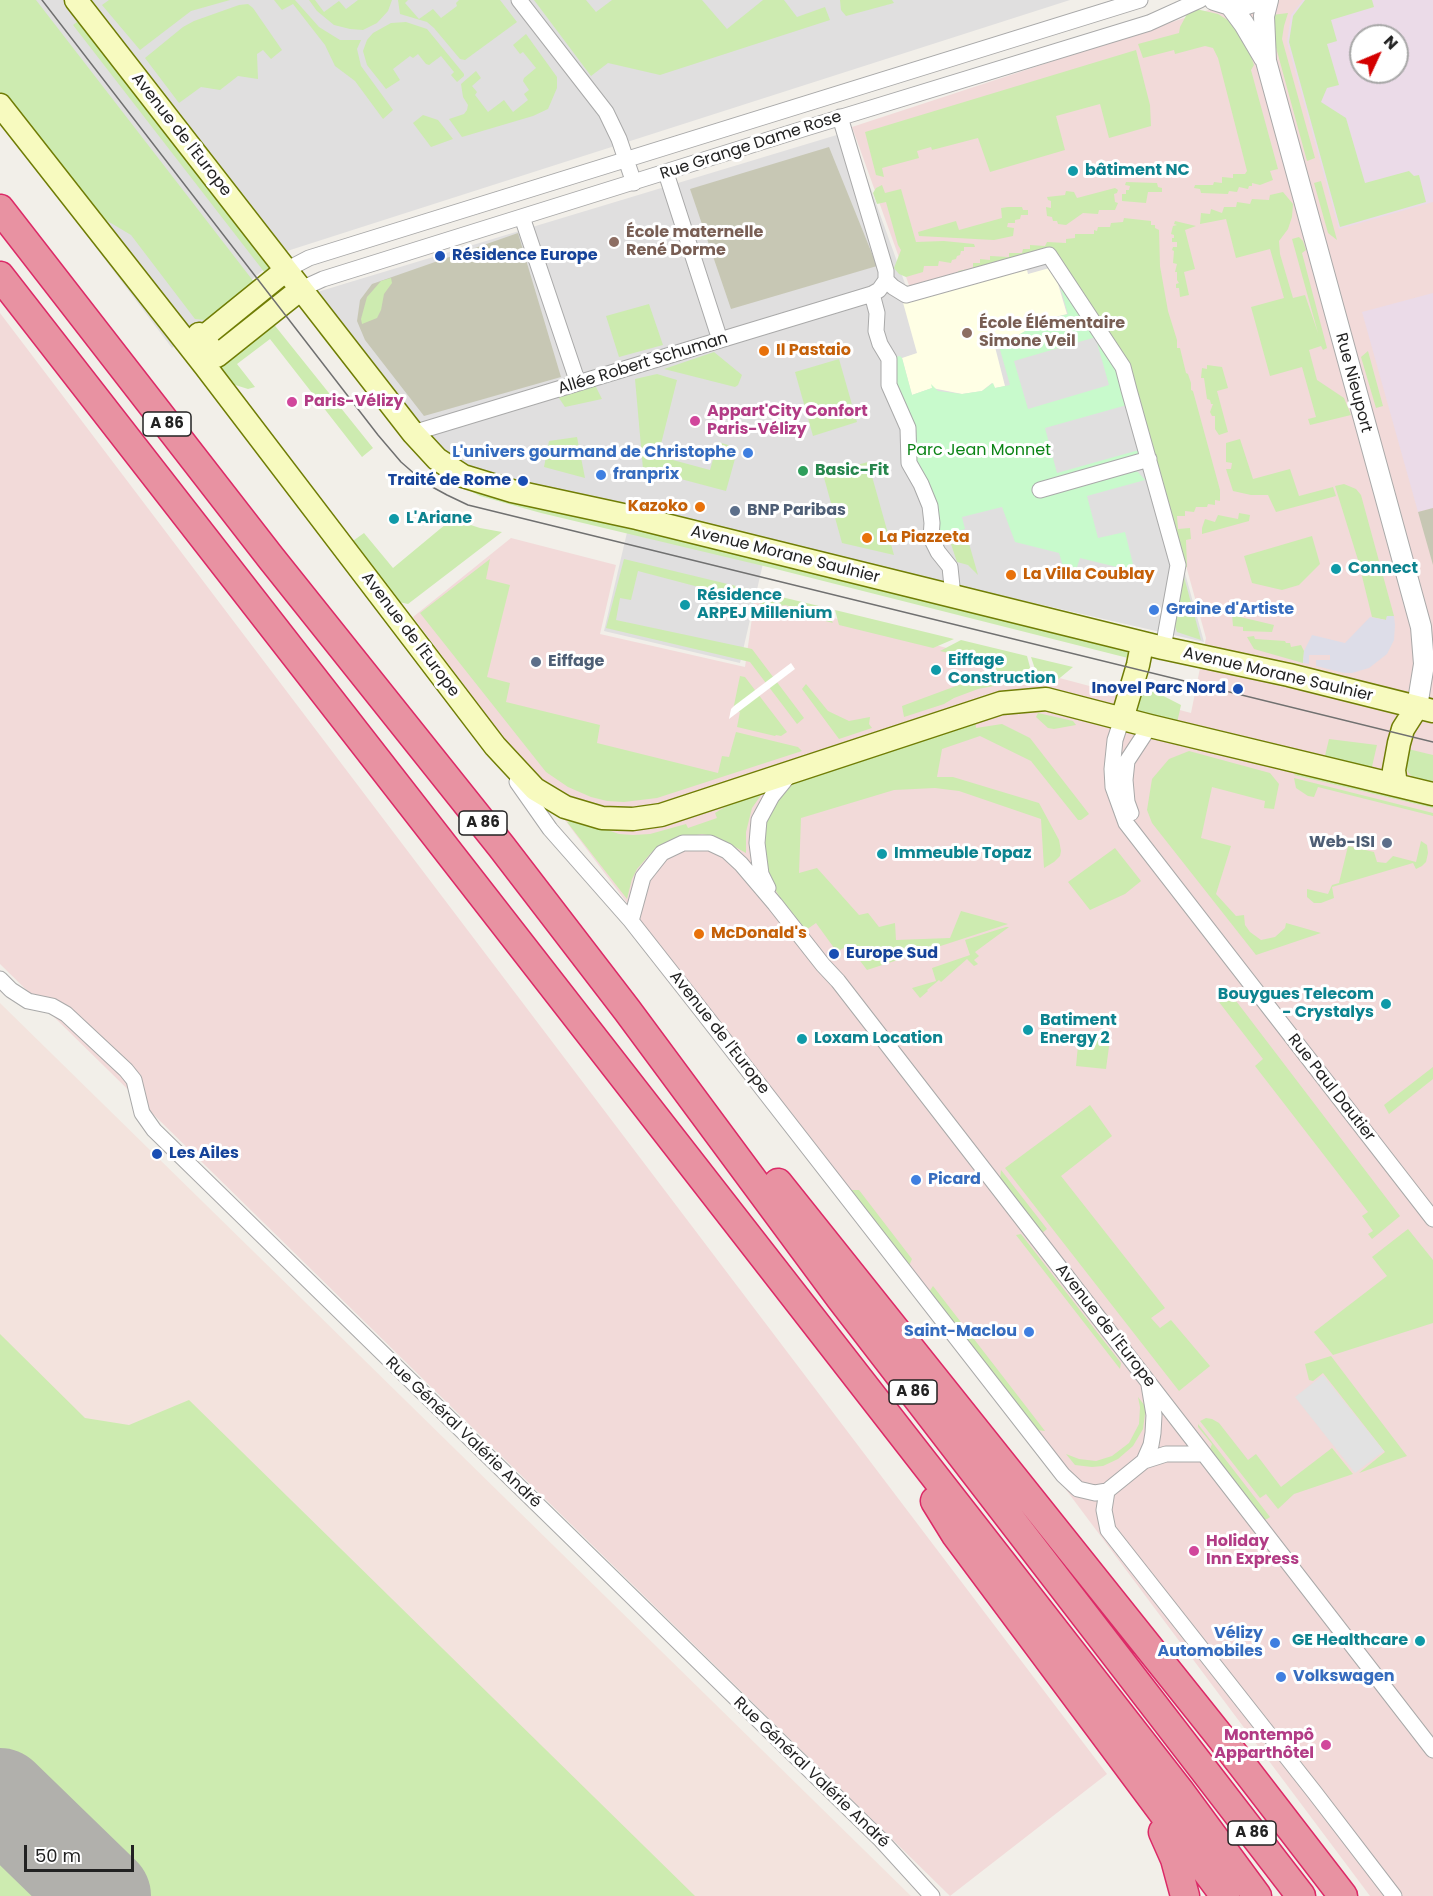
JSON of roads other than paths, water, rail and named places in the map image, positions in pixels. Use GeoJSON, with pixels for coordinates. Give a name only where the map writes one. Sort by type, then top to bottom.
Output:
{"type":"FeatureCollection","features":[{"type":"Feature","properties":{"kind":"highway","name":"A 86"},"geometry":{"type":"LineString","coordinates":[[0,209],[264,549],[501,846],[627,1010],[841,1299],[1301,1896]]}},
{"type":"Feature","properties":{"kind":"highway","name":"A 86"},"geometry":{"type":"LineString","coordinates":[[0,276],[878,1402],[1179,1790],[1257,1896]]}},
{"type":"Feature","properties":{"kind":"highway"},"geometry":{"type":"LineString","coordinates":[[627,1010],[689,1073],[880,1309],[1343,1896]]}},
{"type":"Feature","properties":{"kind":"highway"},"geometry":{"type":"LineString","coordinates":[[878,1402],[956,1535],[1225,1896]]}},
{"type":"Feature","properties":{"kind":"highway"},"geometry":{"type":"LineString","coordinates":[[1121,1612],[1159,1638],[1361,1896]]}},
{"type":"Feature","properties":{"kind":"highway"},"geometry":{"type":"LineString","coordinates":[[1145,1791],[1175,1859],[1185,1896]]}},
{"type":"Feature","properties":{"kind":"main road","name":"Avenue de l'Europe"},"geometry":{"type":"LineString","coordinates":[[76,0],[413,433],[436,459]]}},
{"type":"Feature","properties":{"kind":"main road","name":"Avenue de l'Europe"},"geometry":{"type":"LineString","coordinates":[[0,105],[98,229],[196,343],[495,746]]}},
{"type":"Feature","properties":{"kind":"main road"},"geometry":{"type":"LineString","coordinates":[[196,343],[286,270]]}},
{"type":"Feature","properties":{"kind":"main road","name":"Avenue de l'Europe"},"geometry":{"type":"LineString","coordinates":[[196,343],[217,356],[301,289]]}},
{"type":"Feature","properties":{"kind":"main road","name":"Avenue Morane Saulnier"},"geometry":{"type":"LineString","coordinates":[[436,459],[463,476],[512,491],[648,521],[1138,642],[1288,675],[1425,709]]}},
{"type":"Feature","properties":{"kind":"main road"},"geometry":{"type":"LineString","coordinates":[[1122,719],[1138,665],[1141,650],[1138,642]]}},
{"type":"Feature","properties":{"kind":"main road"},"geometry":{"type":"LineString","coordinates":[[495,746],[536,789],[565,807],[602,818],[633,819],[661,815],[1001,703],[1046,699],[1433,794]]}},
{"type":"Feature","properties":{"kind":"main road"},"geometry":{"type":"LineString","coordinates":[[1396,785],[1394,770],[1403,729],[1425,709]]}},
{"type":"Feature","properties":{"kind":"street"},"geometry":{"type":"LineString","coordinates":[[519,0],[606,112],[634,183]]}},
{"type":"Feature","properties":{"kind":"street","name":"Rue Grange Dame Rose"},"geometry":{"type":"LineString","coordinates":[[286,270],[309,258],[1140,0]]}},
{"type":"Feature","properties":{"kind":"street","name":"Rue Grange Dame Rose"},"geometry":{"type":"LineString","coordinates":[[301,289],[323,279],[1155,21],[1200,0]]}},
{"type":"Feature","properties":{"kind":"street"},"geometry":{"type":"LineString","coordinates":[[1222,2],[1244,5],[1259,0]]}},
{"type":"Feature","properties":{"kind":"street","name":"Rue Nieuport"},"geometry":{"type":"LineString","coordinates":[[1268,0],[1264,16],[1266,61],[1420,627],[1425,709]]}},
{"type":"Feature","properties":{"kind":"street","name":"Rue Nieuport"},"geometry":{"type":"LineString","coordinates":[[1222,2],[1244,24],[1266,61]]}},
{"type":"Feature","properties":{"kind":"street"},"geometry":{"type":"LineString","coordinates":[[840,117],[883,259],[885,285],[872,294],[877,313],[876,331],[880,344],[889,359],[889,385],[908,428],[909,464],[930,506],[932,523],[930,538],[950,567],[952,596]]}},
{"type":"Feature","properties":{"kind":"street"},"geometry":{"type":"LineString","coordinates":[[666,173],[720,340]]}},
{"type":"Feature","properties":{"kind":"street"},"geometry":{"type":"LineString","coordinates":[[522,217],[579,383]]}},
{"type":"Feature","properties":{"kind":"street"},"geometry":{"type":"LineString","coordinates":[[886,280],[906,295],[1049,255],[1123,367],[1178,565],[1163,648]]}},
{"type":"Feature","properties":{"kind":"street","name":"Allée Robert Schuman"},"geometry":{"type":"LineString","coordinates":[[413,433],[872,294]]}},
{"type":"Feature","properties":{"kind":"street"},"geometry":{"type":"LineString","coordinates":[[1040,490],[1149,459]]}},
{"type":"Feature","properties":{"kind":"street","name":"Rue Paul Dautier"},"geometry":{"type":"LineString","coordinates":[[1122,719],[1112,769],[1113,787],[1126,823],[1433,1220]]}},
{"type":"Feature","properties":{"kind":"street","name":"Rue Paul Dautier"},"geometry":{"type":"LineString","coordinates":[[1142,841],[1127,802],[1125,780],[1128,761],[1150,726]]}},
{"type":"Feature","properties":{"kind":"street","name":"Avenue de l'Europe"},"geometry":{"type":"LineString","coordinates":[[495,746],[521,789],[550,829],[631,921],[1063,1475],[1078,1490],[1095,1493],[1107,1491]]}},
{"type":"Feature","properties":{"kind":"street","name":"Avenue de l'Europe"},"geometry":{"type":"LineString","coordinates":[[775,904],[761,874],[757,843],[759,820],[772,796],[790,774]]}},
{"type":"Feature","properties":{"kind":"street","name":"Avenue de l'Europe"},"geometry":{"type":"LineString","coordinates":[[631,921],[643,877],[662,853],[683,843],[710,843],[727,851],[741,864],[838,981],[1433,1750]]}},
{"type":"Feature","properties":{"kind":"street","name":"Rue Général Valérie André"},"geometry":{"type":"LineString","coordinates":[[0,979],[11,990],[28,1001],[52,1006],[66,1014],[126,1070],[134,1080],[142,1113],[154,1130],[881,1840],[932,1896]]}},
{"type":"Feature","properties":{"kind":"street"},"geometry":{"type":"LineString","coordinates":[[1144,1461],[1151,1445],[1154,1414],[1148,1381]]}},
{"type":"Feature","properties":{"kind":"street"},"geometry":{"type":"LineString","coordinates":[[1204,1454],[1166,1454],[1144,1461],[1107,1491],[1104,1510],[1108,1530],[1316,1793],[1394,1896]]}},
{"type":"Feature","properties":{"kind":"tram line"},"geometry":{"type":"LineString","coordinates":[[42,0],[378,435],[401,462],[425,483],[447,495],[468,505],[1433,742]]}},
{"type":"Feature","properties":{"kind":"place","name":"bâtiment NC"},"geometry":{"type":"Point","coordinates":[1073,171]}},
{"type":"Feature","properties":{"kind":"place","name":"École maternelle René Dorme"},"geometry":{"type":"Point","coordinates":[614,242]}},
{"type":"Feature","properties":{"kind":"place","name":"Résidence Europe"},"geometry":{"type":"Point","coordinates":[440,256]}},
{"type":"Feature","properties":{"kind":"place","name":"École Élémentaire Simone Veil"},"geometry":{"type":"Point","coordinates":[967,333]}},
{"type":"Feature","properties":{"kind":"place","name":"Il Pastaio"},"geometry":{"type":"Point","coordinates":[764,351]}},
{"type":"Feature","properties":{"kind":"place","name":"Paris-Vélizy"},"geometry":{"type":"Point","coordinates":[292,402]}},
{"type":"Feature","properties":{"kind":"place","name":"Appart'City Confort Paris-Vélizy"},"geometry":{"type":"Point","coordinates":[695,421]}},
{"type":"Feature","properties":{"kind":"place","name":"L'univers gourmand de Christophe"},"geometry":{"type":"Point","coordinates":[748,453]}},
{"type":"Feature","properties":{"kind":"place","name":"Basic-Fit"},"geometry":{"type":"Point","coordinates":[803,471]}},
{"type":"Feature","properties":{"kind":"place","name":"franprix"},"geometry":{"type":"Point","coordinates":[601,475]}},
{"type":"Feature","properties":{"kind":"place","name":"Traité de Rome"},"geometry":{"type":"Point","coordinates":[523,481]}},
{"type":"Feature","properties":{"kind":"place","name":"Kazoko"},"geometry":{"type":"Point","coordinates":[700,507]}},
{"type":"Feature","properties":{"kind":"place","name":"BNP Paribas"},"geometry":{"type":"Point","coordinates":[735,511]}},
{"type":"Feature","properties":{"kind":"place","name":"L'Ariane"},"geometry":{"type":"Point","coordinates":[394,519]}},
{"type":"Feature","properties":{"kind":"place","name":"La Piazzeta"},"geometry":{"type":"Point","coordinates":[867,538]}},
{"type":"Feature","properties":{"kind":"place","name":"Connect"},"geometry":{"type":"Point","coordinates":[1336,569]}},
{"type":"Feature","properties":{"kind":"place","name":"La Villa Coublay"},"geometry":{"type":"Point","coordinates":[1011,575]}},
{"type":"Feature","properties":{"kind":"place","name":"Résidence ARPEJ Millenium"},"geometry":{"type":"Point","coordinates":[685,605]}},
{"type":"Feature","properties":{"kind":"place","name":"Graine d'Artiste"},"geometry":{"type":"Point","coordinates":[1154,610]}},
{"type":"Feature","properties":{"kind":"place","name":"Eiffage"},"geometry":{"type":"Point","coordinates":[536,662]}},
{"type":"Feature","properties":{"kind":"place","name":"Eiffage Construction"},"geometry":{"type":"Point","coordinates":[936,670]}},
{"type":"Feature","properties":{"kind":"place","name":"Inovel Parc Nord"},"geometry":{"type":"Point","coordinates":[1238,689]}},
{"type":"Feature","properties":{"kind":"place","name":"Web-ISI"},"geometry":{"type":"Point","coordinates":[1387,843]}},
{"type":"Feature","properties":{"kind":"place","name":"Immeuble Topaz"},"geometry":{"type":"Point","coordinates":[882,854]}},
{"type":"Feature","properties":{"kind":"place","name":"McDonald's"},"geometry":{"type":"Point","coordinates":[699,934]}},
{"type":"Feature","properties":{"kind":"place","name":"Europe Sud"},"geometry":{"type":"Point","coordinates":[834,954]}},
{"type":"Feature","properties":{"kind":"place","name":"Bouygues Telecom - Crystalys"},"geometry":{"type":"Point","coordinates":[1386,1004]}},
{"type":"Feature","properties":{"kind":"place","name":"Batiment Energy 2"},"geometry":{"type":"Point","coordinates":[1028,1030]}},
{"type":"Feature","properties":{"kind":"place","name":"Loxam Location"},"geometry":{"type":"Point","coordinates":[802,1039]}},
{"type":"Feature","properties":{"kind":"place","name":"Les Ailes"},"geometry":{"type":"Point","coordinates":[157,1154]}},
{"type":"Feature","properties":{"kind":"place","name":"Picard"},"geometry":{"type":"Point","coordinates":[916,1180]}},
{"type":"Feature","properties":{"kind":"place","name":"Saint-Maclou"},"geometry":{"type":"Point","coordinates":[1029,1332]}},
{"type":"Feature","properties":{"kind":"place","name":"Holiday Inn Express"},"geometry":{"type":"Point","coordinates":[1194,1551]}},
{"type":"Feature","properties":{"kind":"place","name":"GE Healthcare"},"geometry":{"type":"Point","coordinates":[1420,1641]}},
{"type":"Feature","properties":{"kind":"place","name":"Vélizy Automobiles"},"geometry":{"type":"Point","coordinates":[1275,1643]}},
{"type":"Feature","properties":{"kind":"place","name":"Volkswagen"},"geometry":{"type":"Point","coordinates":[1281,1677]}},
{"type":"Feature","properties":{"kind":"place","name":"Montempô Apparthôtel"},"geometry":{"type":"Point","coordinates":[1326,1745]}},
{"type":"Feature","properties":{"kind":"park label","name":"Parc Jean Monnet"},"geometry":{"type":"Point","coordinates":[979,451]}}]}
